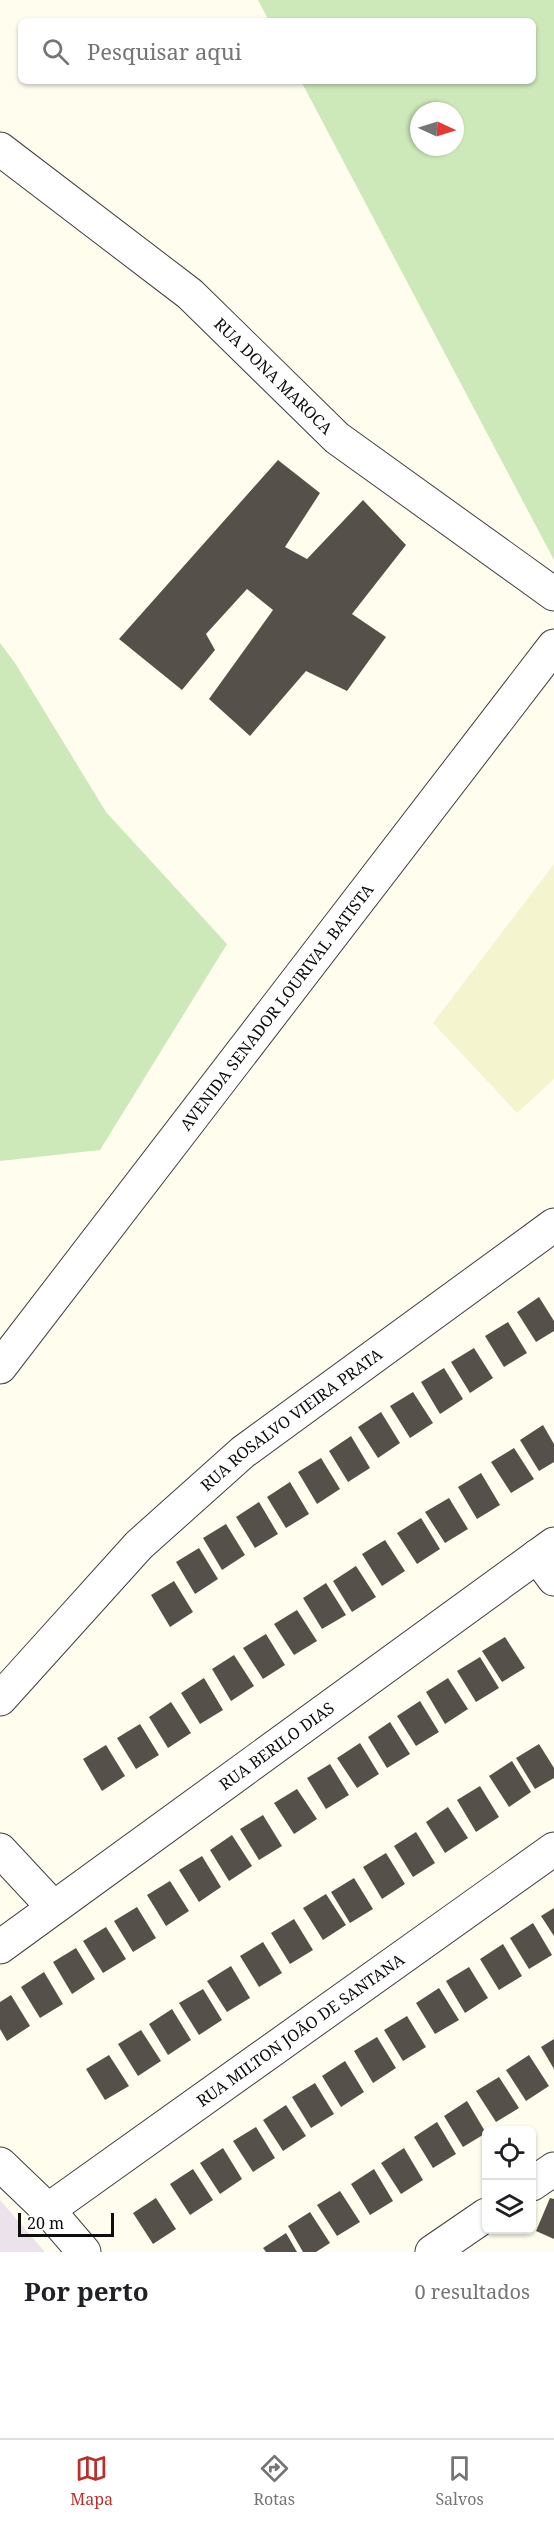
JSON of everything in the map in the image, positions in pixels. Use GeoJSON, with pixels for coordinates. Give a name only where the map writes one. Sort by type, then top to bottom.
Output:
{"type":"FeatureCollection","features":[{"type":"Feature","properties":{"kind":"street","name":"RUA DONA MAROCA"},"geometry":{"type":"LineString","coordinates":[[0,149],[190,294],[336,438],[554,594]]}},
{"type":"Feature","properties":{"kind":"street","name":"AVENIDA SENADOR LOURIVAL BATISTA"},"geometry":{"type":"LineString","coordinates":[[0,1367],[554,646]]}},
{"type":"Feature","properties":{"kind":"street","name":"RUA ROSALVO VIEIRA PRATA"},"geometry":{"type":"LineString","coordinates":[[0,1699],[139,1545],[243,1452],[554,1225]]}},
{"type":"Feature","properties":{"kind":"street","name":"RUA BERILO DIAS"},"geometry":{"type":"LineString","coordinates":[[0,1947],[53,1907],[548,1560]]}},
{"type":"Feature","properties":{"kind":"street","name":"RUA MILTON JOÃO DE SANTANA"},"geometry":{"type":"LineString","coordinates":[[48,2210],[554,1849]]}},
{"type":"Feature","properties":{"kind":"street"},"geometry":{"type":"LineString","coordinates":[[0,1850],[53,1907]]}},
{"type":"Feature","properties":{"kind":"street"},"geometry":{"type":"LineString","coordinates":[[0,2164],[48,2210],[84,2252]]}},
{"type":"Feature","properties":{"kind":"street"},"geometry":{"type":"LineString","coordinates":[[536,2181],[554,2169]]}},
{"type":"Feature","properties":{"kind":"street"},"geometry":{"type":"LineString","coordinates":[[432,2252],[482,2218]]}},
{"type":"Feature","properties":{"kind":"shaded area"},"geometry":{"type":"Polygon","coordinates":[[[0,2200],[45,2252],[0,2252],[0,2200]]]}},
{"type":"Feature","properties":{"kind":"green space"},"geometry":{"type":"Polygon","coordinates":[[[258,0],[554,0],[554,560],[303,84],[536,84],[536,18],[267,18],[258,0]]]}},
{"type":"Feature","properties":{"kind":"green space"},"geometry":{"type":"Polygon","coordinates":[[[0,643],[15,663],[106,812],[227,944],[100,1150],[0,1161],[0,643]]]}},
{"type":"Feature","properties":{"kind":"green space"},"geometry":{"type":"Polygon","coordinates":[[[554,864],[554,1079],[517,1113],[433,1023],[554,864]]]}},
{"type":"Feature","properties":{"kind":"building"},"geometry":{"type":"Polygon","coordinates":[[[278,460],[320,493],[285,547],[307,559],[363,500],[406,545],[352,614],[386,637],[347,691],[306,671],[250,736],[209,699],[273,610],[247,589],[206,634],[215,650],[182,690],[119,639],[278,460]]]}},
{"type":"Feature","properties":{"kind":"building"},"geometry":{"type":"Polygon","coordinates":[[[539,1297],[554,1321],[554,1331],[536,1342],[517,1312],[539,1297]]]}},
{"type":"Feature","properties":{"kind":"building"},"geometry":{"type":"Polygon","coordinates":[[[508,1322],[527,1353],[504,1367],[485,1336],[508,1322]]]}},
{"type":"Feature","properties":{"kind":"building"},"geometry":{"type":"Polygon","coordinates":[[[474,1348],[493,1378],[470,1393],[451,1362],[474,1348]]]}},
{"type":"Feature","properties":{"kind":"building"},"geometry":{"type":"Polygon","coordinates":[[[444,1368],[463,1399],[440,1414],[421,1382],[444,1368]]]}},
{"type":"Feature","properties":{"kind":"building"},"geometry":{"type":"Polygon","coordinates":[[[413,1392],[433,1423],[410,1438],[390,1406],[413,1392]]]}},
{"type":"Feature","properties":{"kind":"building"},"geometry":{"type":"Polygon","coordinates":[[[381,1412],[400,1443],[378,1458],[358,1427],[381,1412]]]}},
{"type":"Feature","properties":{"kind":"building"},"geometry":{"type":"Polygon","coordinates":[[[543,1425],[554,1444],[554,1462],[539,1471],[520,1440],[543,1425]]]}},
{"type":"Feature","properties":{"kind":"building"},"geometry":{"type":"Polygon","coordinates":[[[351,1436],[370,1468],[348,1482],[329,1451],[351,1436]]]}},
{"type":"Feature","properties":{"kind":"building"},"geometry":{"type":"Polygon","coordinates":[[[514,1448],[534,1479],[511,1493],[491,1462],[514,1448]]]}},
{"type":"Feature","properties":{"kind":"building"},"geometry":{"type":"Polygon","coordinates":[[[321,1458],[340,1489],[317,1504],[298,1472],[321,1458]]]}},
{"type":"Feature","properties":{"kind":"building"},"geometry":{"type":"Polygon","coordinates":[[[481,1473],[500,1505],[477,1519],[458,1487],[481,1473]]]}},
{"type":"Feature","properties":{"kind":"building"},"geometry":{"type":"Polygon","coordinates":[[[290,1482],[309,1514],[286,1528],[267,1497],[290,1482]]]}},
{"type":"Feature","properties":{"kind":"building"},"geometry":{"type":"Polygon","coordinates":[[[449,1498],[468,1529],[445,1543],[425,1512],[449,1498]]]}},
{"type":"Feature","properties":{"kind":"building"},"geometry":{"type":"Polygon","coordinates":[[[259,1502],[278,1534],[255,1548],[236,1517],[259,1502]]]}},
{"type":"Feature","properties":{"kind":"building"},"geometry":{"type":"Polygon","coordinates":[[[421,1518],[440,1549],[417,1564],[397,1533],[421,1518]]]}},
{"type":"Feature","properties":{"kind":"building"},"geometry":{"type":"Polygon","coordinates":[[[226,1524],[245,1555],[222,1570],[203,1538],[226,1524]]]}},
{"type":"Feature","properties":{"kind":"building"},"geometry":{"type":"Polygon","coordinates":[[[385,1540],[405,1571],[382,1586],[362,1554],[385,1540]]]}},
{"type":"Feature","properties":{"kind":"building"},"geometry":{"type":"Polygon","coordinates":[[[199,1548],[218,1579],[195,1594],[176,1562],[199,1548]]]}},
{"type":"Feature","properties":{"kind":"building"},"geometry":{"type":"Polygon","coordinates":[[[356,1566],[376,1597],[352,1612],[333,1581],[356,1566]]]}},
{"type":"Feature","properties":{"kind":"building"},"geometry":{"type":"Polygon","coordinates":[[[174,1581],[193,1612],[170,1627],[151,1595],[174,1581]]]}},
{"type":"Feature","properties":{"kind":"building"},"geometry":{"type":"Polygon","coordinates":[[[326,1583],[346,1615],[322,1629],[303,1598],[326,1583]]]}},
{"type":"Feature","properties":{"kind":"building"},"geometry":{"type":"Polygon","coordinates":[[[297,1610],[317,1641],[294,1655],[274,1624],[297,1610]]]}},
{"type":"Feature","properties":{"kind":"building"},"geometry":{"type":"Polygon","coordinates":[[[266,1634],[285,1665],[263,1679],[243,1648],[266,1634]]]}},
{"type":"Feature","properties":{"kind":"building"},"geometry":{"type":"Polygon","coordinates":[[[505,1637],[525,1668],[502,1682],[482,1651],[505,1637]]]}},
{"type":"Feature","properties":{"kind":"building"},"geometry":{"type":"Polygon","coordinates":[[[234,1655],[254,1686],[231,1701],[212,1669],[234,1655]]]}},
{"type":"Feature","properties":{"kind":"building"},"geometry":{"type":"Polygon","coordinates":[[[480,1657],[499,1688],[476,1702],[457,1671],[480,1657]]]}},
{"type":"Feature","properties":{"kind":"building"},"geometry":{"type":"Polygon","coordinates":[[[204,1678],[223,1710],[200,1724],[181,1693],[204,1678]]]}},
{"type":"Feature","properties":{"kind":"building"},"geometry":{"type":"Polygon","coordinates":[[[448,1678],[468,1709],[445,1724],[426,1692],[448,1678]]]}},
{"type":"Feature","properties":{"kind":"building"},"geometry":{"type":"Polygon","coordinates":[[[420,1701],[439,1732],[416,1746],[397,1716],[420,1701]]]}},
{"type":"Feature","properties":{"kind":"building"},"geometry":{"type":"Polygon","coordinates":[[[171,1702],[191,1733],[168,1748],[149,1717],[171,1702]]]}},
{"type":"Feature","properties":{"kind":"building"},"geometry":{"type":"Polygon","coordinates":[[[390,1722],[410,1754],[387,1768],[368,1737],[390,1722]]]}},
{"type":"Feature","properties":{"kind":"building"},"geometry":{"type":"Polygon","coordinates":[[[140,1724],[159,1755],[136,1769],[117,1738],[140,1724]]]}},
{"type":"Feature","properties":{"kind":"building"},"geometry":{"type":"Polygon","coordinates":[[[360,1743],[379,1774],[357,1788],[337,1758],[360,1743]]]}},
{"type":"Feature","properties":{"kind":"building"},"geometry":{"type":"Polygon","coordinates":[[[539,1744],[554,1768],[554,1778],[535,1789],[516,1758],[539,1744]]]}},
{"type":"Feature","properties":{"kind":"building"},"geometry":{"type":"Polygon","coordinates":[[[106,1745],[125,1776],[102,1791],[83,1759],[106,1745]]]}},
{"type":"Feature","properties":{"kind":"building"},"geometry":{"type":"Polygon","coordinates":[[[512,1761],[531,1792],[509,1807],[489,1776],[512,1761]]]}},
{"type":"Feature","properties":{"kind":"building"},"geometry":{"type":"Polygon","coordinates":[[[330,1764],[349,1795],[326,1809],[307,1778],[330,1764]]]}},
{"type":"Feature","properties":{"kind":"building"},"geometry":{"type":"Polygon","coordinates":[[[480,1786],[499,1817],[476,1832],[457,1800],[480,1786]]]}},
{"type":"Feature","properties":{"kind":"building"},"geometry":{"type":"Polygon","coordinates":[[[297,1789],[317,1819],[294,1834],[274,1803],[297,1789]]]}},
{"type":"Feature","properties":{"kind":"building"},"geometry":{"type":"Polygon","coordinates":[[[448,1807],[468,1838],[445,1853],[426,1822],[448,1807]]]}},
{"type":"Feature","properties":{"kind":"building"},"geometry":{"type":"Polygon","coordinates":[[[263,1815],[282,1846],[259,1860],[240,1829],[263,1815]]]}},
{"type":"Feature","properties":{"kind":"building"},"geometry":{"type":"Polygon","coordinates":[[[416,1832],[435,1863],[413,1877],[394,1846],[416,1832]]]}},
{"type":"Feature","properties":{"kind":"building"},"geometry":{"type":"Polygon","coordinates":[[[232,1835],[252,1866],[229,1881],[210,1850],[232,1835]]]}},
{"type":"Feature","properties":{"kind":"building"},"geometry":{"type":"Polygon","coordinates":[[[386,1853],[405,1884],[382,1899],[363,1867],[386,1853]]]}},
{"type":"Feature","properties":{"kind":"building"},"geometry":{"type":"Polygon","coordinates":[[[202,1856],[221,1887],[199,1902],[179,1870],[202,1856]]]}},
{"type":"Feature","properties":{"kind":"building"},"geometry":{"type":"Polygon","coordinates":[[[354,1878],[373,1909],[350,1923],[331,1892],[354,1878]]]}},
{"type":"Feature","properties":{"kind":"building"},"geometry":{"type":"Polygon","coordinates":[[[170,1881],[189,1911],[166,1926],[147,1895],[170,1881]]]}},
{"type":"Feature","properties":{"kind":"building"},"geometry":{"type":"Polygon","coordinates":[[[326,1894],[346,1925],[323,1940],[303,1908],[326,1894]]]}},
{"type":"Feature","properties":{"kind":"building"},"geometry":{"type":"Polygon","coordinates":[[[137,1907],[156,1938],[133,1952],[114,1921],[137,1907]]]}},
{"type":"Feature","properties":{"kind":"building"},"geometry":{"type":"Polygon","coordinates":[[[554,1908],[554,1936],[541,1916],[554,1908]]]}},
{"type":"Feature","properties":{"kind":"building"},"geometry":{"type":"Polygon","coordinates":[[[294,1919],[313,1950],[290,1964],[271,1933],[294,1919]]]}},
{"type":"Feature","properties":{"kind":"building"},"geometry":{"type":"Polygon","coordinates":[[[533,1923],[552,1955],[529,1969],[510,1938],[533,1923]]]}},
{"type":"Feature","properties":{"kind":"building"},"geometry":{"type":"Polygon","coordinates":[[[106,1927],[126,1959],[103,1973],[83,1941],[106,1927]]]}},
{"type":"Feature","properties":{"kind":"building"},"geometry":{"type":"Polygon","coordinates":[[[263,1942],[282,1973],[259,1987],[240,1956],[263,1942]]]}},
{"type":"Feature","properties":{"kind":"building"},"geometry":{"type":"Polygon","coordinates":[[[503,1944],[522,1976],[499,1990],[480,1959],[503,1944]]]}},
{"type":"Feature","properties":{"kind":"building"},"geometry":{"type":"Polygon","coordinates":[[[76,1948],[95,1979],[72,1994],[53,1962],[76,1948]]]}},
{"type":"Feature","properties":{"kind":"building"},"geometry":{"type":"Polygon","coordinates":[[[231,1966],[250,1998],[227,2012],[207,1981],[231,1966]]]}},
{"type":"Feature","properties":{"kind":"building"},"geometry":{"type":"Polygon","coordinates":[[[469,1967],[488,1998],[465,2013],[446,1981],[469,1967]]]}},
{"type":"Feature","properties":{"kind":"building"},"geometry":{"type":"Polygon","coordinates":[[[44,1972],[63,2004],[40,2018],[21,1987],[44,1972]]]}},
{"type":"Feature","properties":{"kind":"building"},"geometry":{"type":"Polygon","coordinates":[[[439,1988],[459,2020],[435,2034],[416,2003],[439,1988]]]}},
{"type":"Feature","properties":{"kind":"building"},"geometry":{"type":"Polygon","coordinates":[[[203,1989],[222,2020],[199,2035],[179,2003],[203,1989]]]}},
{"type":"Feature","properties":{"kind":"building"},"geometry":{"type":"Polygon","coordinates":[[[11,1995],[30,2026],[7,2041],[0,2029],[0,2002],[11,1995]]]}},
{"type":"Feature","properties":{"kind":"building"},"geometry":{"type":"Polygon","coordinates":[[[172,2009],[191,2040],[168,2055],[149,2024],[172,2009]]]}},
{"type":"Feature","properties":{"kind":"building"},"geometry":{"type":"Polygon","coordinates":[[[407,2016],[426,2047],[403,2061],[384,2030],[407,2016]]]}},
{"type":"Feature","properties":{"kind":"building"},"geometry":{"type":"Polygon","coordinates":[[[141,2030],[161,2061],[138,2076],[118,2044],[141,2030]]]}},
{"type":"Feature","properties":{"kind":"building"},"geometry":{"type":"Polygon","coordinates":[[[377,2037],[396,2068],[373,2083],[354,2051],[377,2037]]]}},
{"type":"Feature","properties":{"kind":"building"},"geometry":{"type":"Polygon","coordinates":[[[554,2039],[554,2069],[541,2047],[554,2039]]]}},
{"type":"Feature","properties":{"kind":"building"},"geometry":{"type":"Polygon","coordinates":[[[109,2055],[129,2086],[105,2100],[86,2069],[109,2055]]]}},
{"type":"Feature","properties":{"kind":"building"},"geometry":{"type":"Polygon","coordinates":[[[529,2055],[549,2086],[526,2101],[506,2070],[529,2055]]]}},
{"type":"Feature","properties":{"kind":"building"},"geometry":{"type":"Polygon","coordinates":[[[345,2061],[364,2092],[341,2107],[322,2076],[345,2061]]]}},
{"type":"Feature","properties":{"kind":"building"},"geometry":{"type":"Polygon","coordinates":[[[499,2077],[519,2108],[496,2122],[476,2091],[499,2077]]]}},
{"type":"Feature","properties":{"kind":"building"},"geometry":{"type":"Polygon","coordinates":[[[315,2083],[334,2114],[311,2128],[292,2097],[315,2083]]]}},
{"type":"Feature","properties":{"kind":"building"},"geometry":{"type":"Polygon","coordinates":[[[467,2101],[482,2126],[482,2135],[463,2147],[444,2116],[467,2101]]]}},
{"type":"Feature","properties":{"kind":"building"},"geometry":{"type":"Polygon","coordinates":[[[286,2105],[306,2136],[283,2151],[263,2120],[286,2105]]]}},
{"type":"Feature","properties":{"kind":"building"},"geometry":{"type":"Polygon","coordinates":[[[437,2122],[456,2154],[433,2168],[414,2137],[437,2122]]]}},
{"type":"Feature","properties":{"kind":"building"},"geometry":{"type":"Polygon","coordinates":[[[256,2127],[275,2158],[253,2172],[233,2141],[256,2127]]]}},
{"type":"Feature","properties":{"kind":"building"},"geometry":{"type":"Polygon","coordinates":[[[223,2148],[242,2179],[220,2194],[200,2163],[223,2148]]]}},
{"type":"Feature","properties":{"kind":"building"},"geometry":{"type":"Polygon","coordinates":[[[404,2148],[423,2180],[401,2194],[381,2163],[404,2148]]]}},
{"type":"Feature","properties":{"kind":"building"},"geometry":{"type":"Polygon","coordinates":[[[193,2169],[213,2200],[190,2215],[170,2184],[193,2169]]]}},
{"type":"Feature","properties":{"kind":"building"},"geometry":{"type":"Polygon","coordinates":[[[374,2169],[393,2201],[370,2215],[351,2184],[374,2169]]]}},
{"type":"Feature","properties":{"kind":"building"},"geometry":{"type":"Polygon","coordinates":[[[340,2191],[360,2222],[337,2236],[317,2205],[340,2191]]]}},
{"type":"Feature","properties":{"kind":"building"},"geometry":{"type":"Polygon","coordinates":[[[156,2198],[176,2229],[153,2244],[133,2213],[156,2198]]]}},
{"type":"Feature","properties":{"kind":"building"},"geometry":{"type":"Polygon","coordinates":[[[550,2198],[554,2199],[554,2239],[536,2231],[550,2198]]]}},
{"type":"Feature","properties":{"kind":"building"},"geometry":{"type":"Polygon","coordinates":[[[310,2212],[330,2243],[316,2252],[303,2252],[288,2226],[310,2212]]]}},
{"type":"Feature","properties":{"kind":"building"},"geometry":{"type":"Polygon","coordinates":[[[286,2233],[297,2252],[266,2252],[263,2248],[286,2233]]]}}]}
